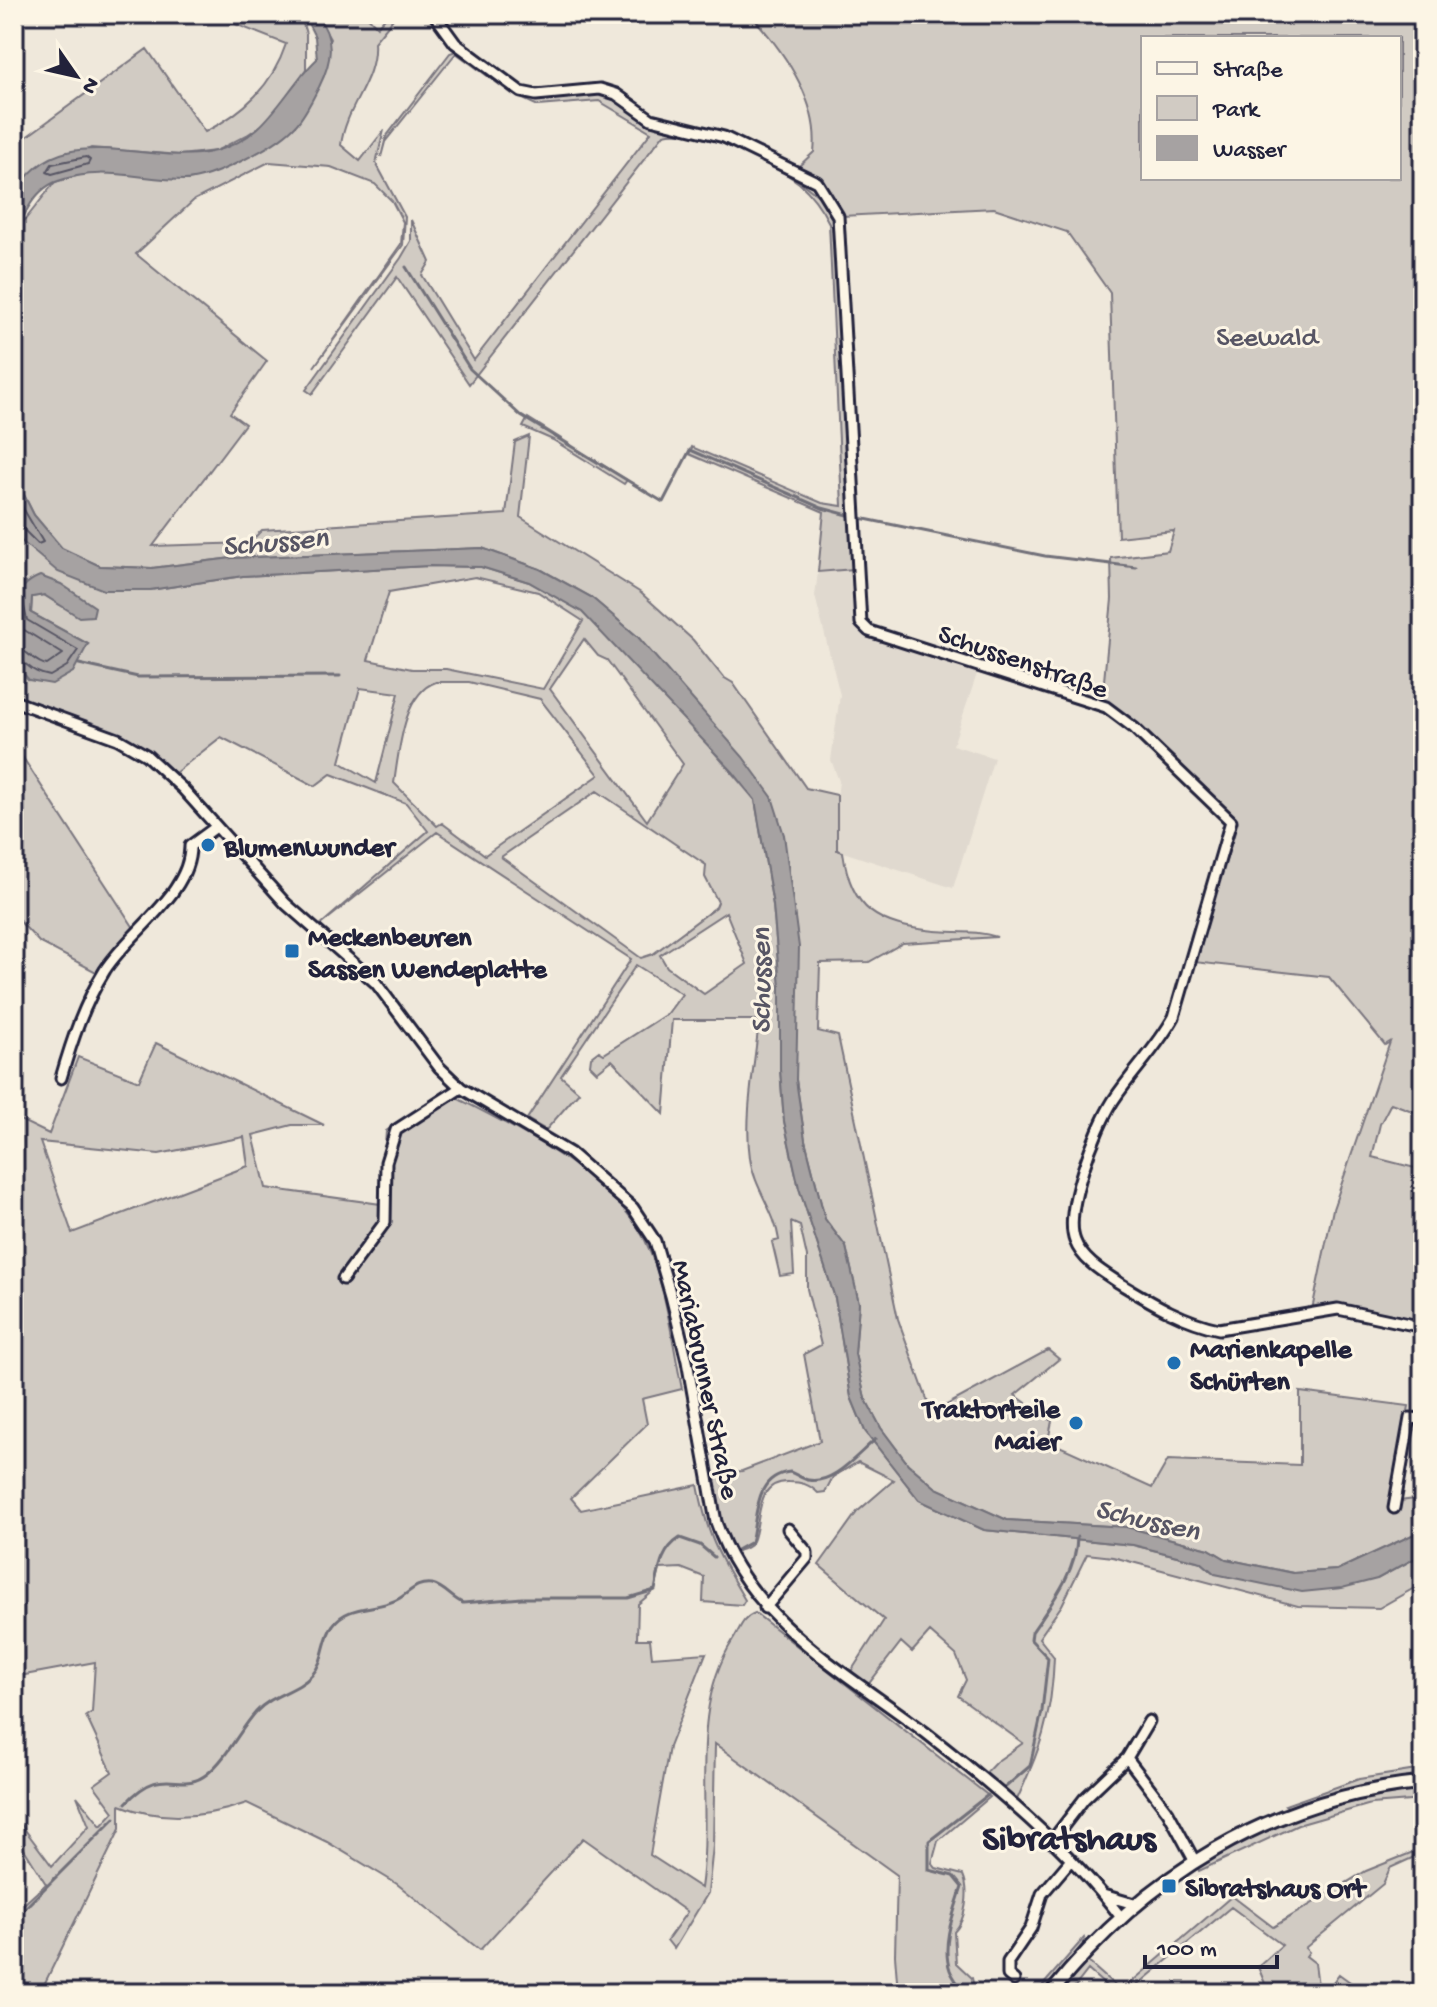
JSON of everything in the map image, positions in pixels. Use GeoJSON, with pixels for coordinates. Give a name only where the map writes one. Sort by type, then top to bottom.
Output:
{"type":"FeatureCollection","features":[{"type":"Feature","properties":{"kind":"main road"},"geometry":{"type":"LineString","coordinates":[[1051,1993],[1120,1916],[1194,1860],[1257,1825],[1302,1808],[1344,1796],[1423,1783]]}},
{"type":"Feature","properties":{"kind":"street","name":"Schussenstraße"},"geometry":{"type":"LineString","coordinates":[[434,14],[455,43],[506,84],[521,92],[536,95],[600,89],[616,94],[651,119],[724,137],[817,182],[838,216],[861,623],[869,631],[1106,707],[1134,728],[1231,821],[1174,1017],[1158,1046],[1113,1101],[1077,1192],[1071,1218],[1074,1240],[1082,1254],[1099,1270],[1147,1300],[1204,1326],[1219,1329],[1338,1309],[1423,1327]]}},
{"type":"Feature","properties":{"kind":"street","name":"Mariabrunner Straße"},"geometry":{"type":"LineString","coordinates":[[14,701],[133,746],[183,789],[286,904],[376,983],[439,1067],[461,1088],[570,1153],[644,1220],[655,1241],[687,1361],[716,1522],[735,1569],[765,1608],[800,1640],[922,1731],[995,1792],[1051,1842],[1120,1916]]}},
{"type":"Feature","properties":{"kind":"street"},"geometry":{"type":"LineString","coordinates":[[61,1078],[81,1016],[106,969],[138,927],[178,888],[189,865],[190,846],[216,827]]}},
{"type":"Feature","properties":{"kind":"street"},"geometry":{"type":"LineString","coordinates":[[343,1279],[385,1222],[386,1162],[396,1130],[461,1088]]}},
{"type":"Feature","properties":{"kind":"street"},"geometry":{"type":"LineString","coordinates":[[1394,1508],[1410,1418],[1423,1419]]}},
{"type":"Feature","properties":{"kind":"street"},"geometry":{"type":"LineString","coordinates":[[765,1608],[807,1558],[807,1552],[788,1529]]}},
{"type":"Feature","properties":{"kind":"street"},"geometry":{"type":"LineString","coordinates":[[1051,1842],[1084,1799],[1127,1758],[1149,1721]]}},
{"type":"Feature","properties":{"kind":"street"},"geometry":{"type":"LineString","coordinates":[[1127,1758],[1168,1812],[1194,1860]]}},
{"type":"Feature","properties":{"kind":"street"},"geometry":{"type":"LineString","coordinates":[[1014,1980],[1008,1975],[1008,1962],[1031,1928],[1042,1894],[1070,1861]]}},
{"type":"Feature","properties":{"kind":"street"},"geometry":{"type":"LineString","coordinates":[[1101,1894],[1134,1904]]}},
{"type":"Feature","properties":{"kind":"shaded area"},"geometry":{"type":"Polygon","coordinates":[[[854,569],[865,619],[870,627],[979,668],[953,745],[994,758],[953,888],[837,850],[834,824],[839,781],[831,760],[840,695],[815,596],[818,572],[854,569]]]}},
{"type":"Feature","properties":{"kind":"green space"},"geometry":{"type":"Polygon","coordinates":[[[182,14],[301,17],[306,34],[306,69],[268,121],[216,151],[180,155],[91,148],[19,187],[14,196],[14,146],[147,49],[205,132],[232,116],[255,96],[273,73],[286,44],[225,20],[182,14]]]}},
{"type":"Feature","properties":{"kind":"green space"},"geometry":{"type":"Polygon","coordinates":[[[316,14],[365,14],[377,27],[388,14],[397,14],[374,42],[371,69],[349,118],[341,145],[360,161],[384,130],[376,163],[405,217],[403,245],[314,367],[401,244],[403,222],[392,201],[375,184],[331,167],[269,162],[194,200],[136,254],[267,361],[230,413],[245,424],[153,546],[249,543],[262,530],[506,514],[515,442],[529,436],[520,517],[641,593],[693,640],[723,677],[733,683],[806,788],[837,795],[837,850],[843,852],[847,872],[861,901],[883,919],[898,924],[997,937],[903,943],[869,962],[820,963],[818,1031],[838,1036],[898,1319],[932,1413],[1048,1350],[1059,1359],[1015,1395],[1052,1421],[1048,1441],[1152,1488],[1168,1460],[1300,1465],[1300,1392],[1409,1406],[1390,1510],[1398,1511],[1400,1501],[1423,1498],[1423,1530],[1337,1570],[1293,1573],[1226,1559],[1209,1549],[1126,1527],[1007,1520],[936,1488],[908,1464],[881,1428],[865,1398],[855,1354],[859,1303],[846,1247],[825,1219],[805,1140],[796,1080],[784,835],[638,637],[591,597],[540,569],[482,548],[232,558],[152,568],[100,566],[62,549],[34,515],[14,475],[17,230],[55,182],[94,171],[188,180],[270,143],[330,39],[316,14]]]}},
{"type":"Feature","properties":{"kind":"green space","name":"Seewald"},"geometry":{"type":"Polygon","coordinates":[[[750,14],[1423,14],[1423,1115],[1391,1103],[1380,1124],[1372,1157],[1423,1170],[1423,1321],[1337,1306],[1312,1310],[1333,1209],[1390,1042],[1385,1045],[1329,977],[1194,962],[1235,832],[1233,816],[1125,715],[1102,701],[1112,599],[1111,558],[1168,551],[1174,531],[1118,537],[1110,293],[1067,232],[994,208],[842,216],[820,180],[798,167],[814,152],[814,133],[805,95],[786,60],[750,14]]]}},
{"type":"Feature","properties":{"kind":"green space"},"geometry":{"type":"Polygon","coordinates":[[[456,51],[515,92],[598,93],[621,103],[656,127],[710,136],[781,167],[825,201],[832,212],[836,237],[854,569],[818,572],[824,512],[689,454],[692,447],[822,503],[842,506],[829,223],[799,183],[772,166],[714,141],[695,135],[664,134],[469,384],[397,277],[312,394],[306,390],[401,258],[411,241],[411,220],[430,262],[422,275],[474,360],[651,132],[599,101],[538,106],[512,94],[456,53],[385,142],[381,157],[386,137],[450,53],[456,51]]]}},
{"type":"Feature","properties":{"kind":"green space"},"geometry":{"type":"Polygon","coordinates":[[[528,418],[627,480],[624,484],[553,440],[523,427],[528,418]]]}},
{"type":"Feature","properties":{"kind":"green space"},"geometry":{"type":"Polygon","coordinates":[[[14,526],[21,540],[104,590],[150,590],[243,576],[428,566],[481,567],[529,582],[582,612],[681,713],[755,800],[773,905],[780,986],[780,1069],[784,1121],[799,1188],[835,1298],[851,1397],[865,1431],[919,1500],[984,1530],[1133,1545],[1201,1562],[1215,1574],[1377,1579],[1423,1554],[1423,1583],[1379,1608],[1298,1606],[1113,1557],[1087,1554],[1062,1605],[1039,1638],[1054,1657],[1051,1698],[1038,1751],[1014,1806],[981,1778],[996,1762],[1023,1743],[958,1696],[966,1680],[956,1655],[930,1632],[912,1652],[901,1642],[867,1686],[850,1673],[884,1620],[819,1565],[857,1512],[894,1480],[858,1462],[833,1477],[825,1492],[818,1493],[801,1483],[778,1483],[770,1488],[761,1503],[753,1541],[744,1549],[732,1553],[720,1523],[710,1475],[742,1471],[820,1441],[804,1354],[821,1345],[807,1289],[807,1257],[800,1226],[791,1222],[794,1274],[780,1276],[772,1242],[779,1240],[777,1229],[750,1158],[749,1107],[759,1020],[672,1020],[664,1114],[612,1060],[597,1072],[590,1065],[591,1057],[599,1051],[604,1054],[668,1013],[682,994],[636,965],[561,1076],[579,1092],[546,1130],[527,1119],[631,959],[437,832],[319,926],[428,831],[406,803],[331,774],[315,786],[221,737],[175,773],[152,751],[111,731],[14,699],[14,663],[29,680],[88,644],[31,613],[32,597],[44,595],[60,605],[95,608],[24,582],[14,600],[14,526]],[[475,577],[389,592],[368,660],[412,669],[446,669],[543,689],[583,621],[538,592],[475,577]],[[584,639],[550,689],[647,821],[683,764],[607,660],[598,656],[584,639]],[[436,682],[416,698],[404,725],[394,783],[437,826],[442,823],[485,855],[599,775],[540,699],[469,682],[436,682]],[[360,688],[340,762],[376,783],[399,693],[360,688]],[[597,791],[501,857],[641,958],[653,954],[716,907],[718,902],[705,877],[706,865],[597,791]],[[726,912],[660,955],[667,967],[704,994],[747,964],[726,912]]]}},
{"type":"Feature","properties":{"kind":"green space"},"geometry":{"type":"Polygon","coordinates":[[[14,744],[134,928],[100,974],[39,942],[14,915],[14,744]]]}},
{"type":"Feature","properties":{"kind":"green space"},"geometry":{"type":"Polygon","coordinates":[[[156,1043],[324,1125],[292,1125],[253,1135],[266,1188],[381,1204],[386,1131],[447,1089],[455,1097],[561,1156],[610,1195],[630,1217],[652,1257],[663,1294],[682,1389],[642,1399],[647,1424],[571,1498],[581,1510],[698,1485],[715,1546],[745,1600],[742,1605],[703,1602],[704,1577],[681,1568],[660,1569],[655,1590],[638,1604],[637,1639],[650,1639],[652,1657],[706,1653],[669,1747],[650,1855],[701,1888],[704,1761],[710,1698],[719,1668],[733,1640],[744,1621],[755,1613],[990,1797],[938,1841],[932,1863],[936,1868],[963,1875],[966,1897],[964,1913],[954,1932],[956,1963],[972,1978],[975,1993],[898,1993],[895,1955],[897,1875],[715,1744],[713,1846],[708,1893],[674,1949],[667,1940],[687,1912],[583,1838],[480,1950],[397,1884],[327,1842],[247,1803],[215,1812],[183,1816],[152,1814],[120,1805],[120,1829],[40,1993],[14,1993],[14,1913],[46,1884],[14,1833],[14,1815],[52,1866],[89,1826],[77,1796],[101,1826],[114,1812],[94,1785],[112,1772],[86,1716],[92,1712],[95,1662],[14,1677],[14,1117],[49,1134],[78,1057],[139,1081],[156,1043]],[[244,1137],[159,1154],[40,1142],[72,1233],[248,1166],[244,1137]]]}},
{"type":"Feature","properties":{"kind":"green space"},"geometry":{"type":"Polygon","coordinates":[[[1423,1769],[1423,1775],[1412,1778],[1335,1793],[1289,1808],[1285,1805],[1359,1779],[1423,1769]]]}},
{"type":"Feature","properties":{"kind":"green space"},"geometry":{"type":"Polygon","coordinates":[[[1423,1788],[1423,1800],[1371,1804],[1298,1825],[1199,1871],[1196,1865],[1291,1817],[1346,1801],[1423,1788]]]}},
{"type":"Feature","properties":{"kind":"green space"},"geometry":{"type":"Polygon","coordinates":[[[1423,1848],[1423,1853],[1390,1868],[1383,1884],[1305,1948],[1309,1952],[1306,1956],[1315,1963],[1319,1993],[1269,1993],[1258,1967],[1282,1945],[1231,1907],[1128,1993],[1114,1993],[1088,1970],[1070,1993],[1058,1993],[1086,1960],[1121,1991],[1232,1896],[1273,1927],[1366,1871],[1423,1848]]]}},
{"type":"Feature","properties":{"kind":"green space"},"geometry":{"type":"Polygon","coordinates":[[[1084,1938],[1085,1941],[1044,1993],[1036,1993],[1084,1938]]]}},
{"type":"Feature","properties":{"kind":"green space"},"geometry":{"type":"Polygon","coordinates":[[[1339,1974],[1364,1992],[1364,1993],[1325,1993],[1339,1974]]]}},
{"type":"Feature","properties":{"kind":"water"},"geometry":{"type":"Polygon","coordinates":[[[291,14],[316,14],[327,32],[330,50],[327,68],[311,103],[297,124],[284,136],[242,161],[197,178],[185,180],[90,174],[58,181],[41,192],[28,209],[14,249],[14,196],[32,171],[54,156],[78,150],[104,149],[188,155],[215,151],[233,145],[261,125],[317,59],[315,37],[306,19],[291,14]]]}},
{"type":"Feature","properties":{"kind":"water"},"geometry":{"type":"Polygon","coordinates":[[[14,475],[34,515],[62,548],[100,566],[152,568],[232,558],[482,548],[540,569],[591,597],[638,637],[743,757],[772,797],[784,835],[799,947],[796,1080],[805,1140],[825,1219],[846,1247],[859,1303],[855,1354],[865,1398],[881,1428],[908,1464],[936,1488],[1007,1520],[1126,1527],[1209,1549],[1226,1559],[1293,1573],[1337,1570],[1423,1530],[1423,1554],[1377,1579],[1342,1588],[1302,1592],[1215,1574],[1201,1562],[1133,1545],[984,1530],[919,1500],[865,1431],[851,1397],[835,1298],[799,1188],[784,1121],[780,1069],[780,986],[773,905],[755,800],[733,772],[582,612],[529,582],[481,567],[428,566],[243,576],[150,590],[104,590],[58,572],[20,540],[14,526],[14,475]]]}},
{"type":"Feature","properties":{"kind":"water"},"geometry":{"type":"Polygon","coordinates":[[[40,576],[61,584],[95,607],[93,616],[79,617],[44,595],[32,597],[31,613],[88,644],[73,672],[52,684],[29,680],[14,663],[12,624],[16,601],[28,582],[40,576]]]}},
{"type":"Feature","properties":{"kind":"waterway"},"geometry":{"type":"LineString","coordinates":[[406,267],[470,369],[521,416],[663,502],[690,450],[822,508],[852,516]]}},
{"type":"Feature","properties":{"kind":"waterway"},"geometry":{"type":"LineString","coordinates":[[860,518],[1045,556],[1136,567]]}},
{"type":"Feature","properties":{"kind":"waterway"},"geometry":{"type":"LineString","coordinates":[[79,664],[138,677],[340,676]]}},
{"type":"Feature","properties":{"kind":"waterway"},"geometry":{"type":"LineString","coordinates":[[735,1551],[751,1542],[759,1499],[769,1481],[790,1472],[808,1480],[827,1478],[845,1467],[876,1439]]}},
{"type":"Feature","properties":{"kind":"waterway"},"geometry":{"type":"LineString","coordinates":[[1001,1791],[1030,1766],[1042,1711],[1048,1658],[1031,1640],[1032,1632],[1068,1575],[1077,1537]]}},
{"type":"Feature","properties":{"kind":"waterway"},"geometry":{"type":"LineString","coordinates":[[126,1803],[151,1784],[161,1781],[188,1782],[207,1774],[262,1706],[312,1675],[329,1631],[347,1613],[392,1602],[422,1584],[441,1588],[463,1603],[522,1598],[628,1598],[655,1590],[665,1554],[680,1538],[700,1545],[714,1557]]}},
{"type":"Feature","properties":{"kind":"waterway"},"geometry":{"type":"LineString","coordinates":[[962,1993],[950,1970],[947,1950],[962,1887],[953,1876],[929,1870],[929,1841],[988,1795]]}},
{"type":"Feature","properties":{"kind":"waterway"},"geometry":{"type":"LineString","coordinates":[[14,1919],[115,1818]]}},
{"type":"Feature","properties":{"kind":"place","name":"Blumenwunder"},"geometry":{"type":"Point","coordinates":[208,845]}},
{"type":"Feature","properties":{"kind":"place","name":"Meckenbeuren Sassen Wendeplatte"},"geometry":{"type":"Point","coordinates":[292,951]}},
{"type":"Feature","properties":{"kind":"place","name":"Marienkapelle Schürten"},"geometry":{"type":"Point","coordinates":[1174,1363]}},
{"type":"Feature","properties":{"kind":"place","name":"Traktorteile Maier"},"geometry":{"type":"Point","coordinates":[1076,1423]}},
{"type":"Feature","properties":{"kind":"place","name":"Sibratshaus Ort"},"geometry":{"type":"Point","coordinates":[1169,1886]}},
{"type":"Feature","properties":{"kind":"district","name":"Sibratshaus"},"geometry":{"type":"Point","coordinates":[1069,1835]}},
{"type":"Feature","properties":{"kind":"water label","name":"Schussen"},"geometry":{"type":"Point","coordinates":[275,540]}},
{"type":"Feature","properties":{"kind":"water label","name":"Schussen"},"geometry":{"type":"Point","coordinates":[759,981]}},
{"type":"Feature","properties":{"kind":"water label","name":"Schussen"},"geometry":{"type":"Point","coordinates":[1148,1518]}}]}
